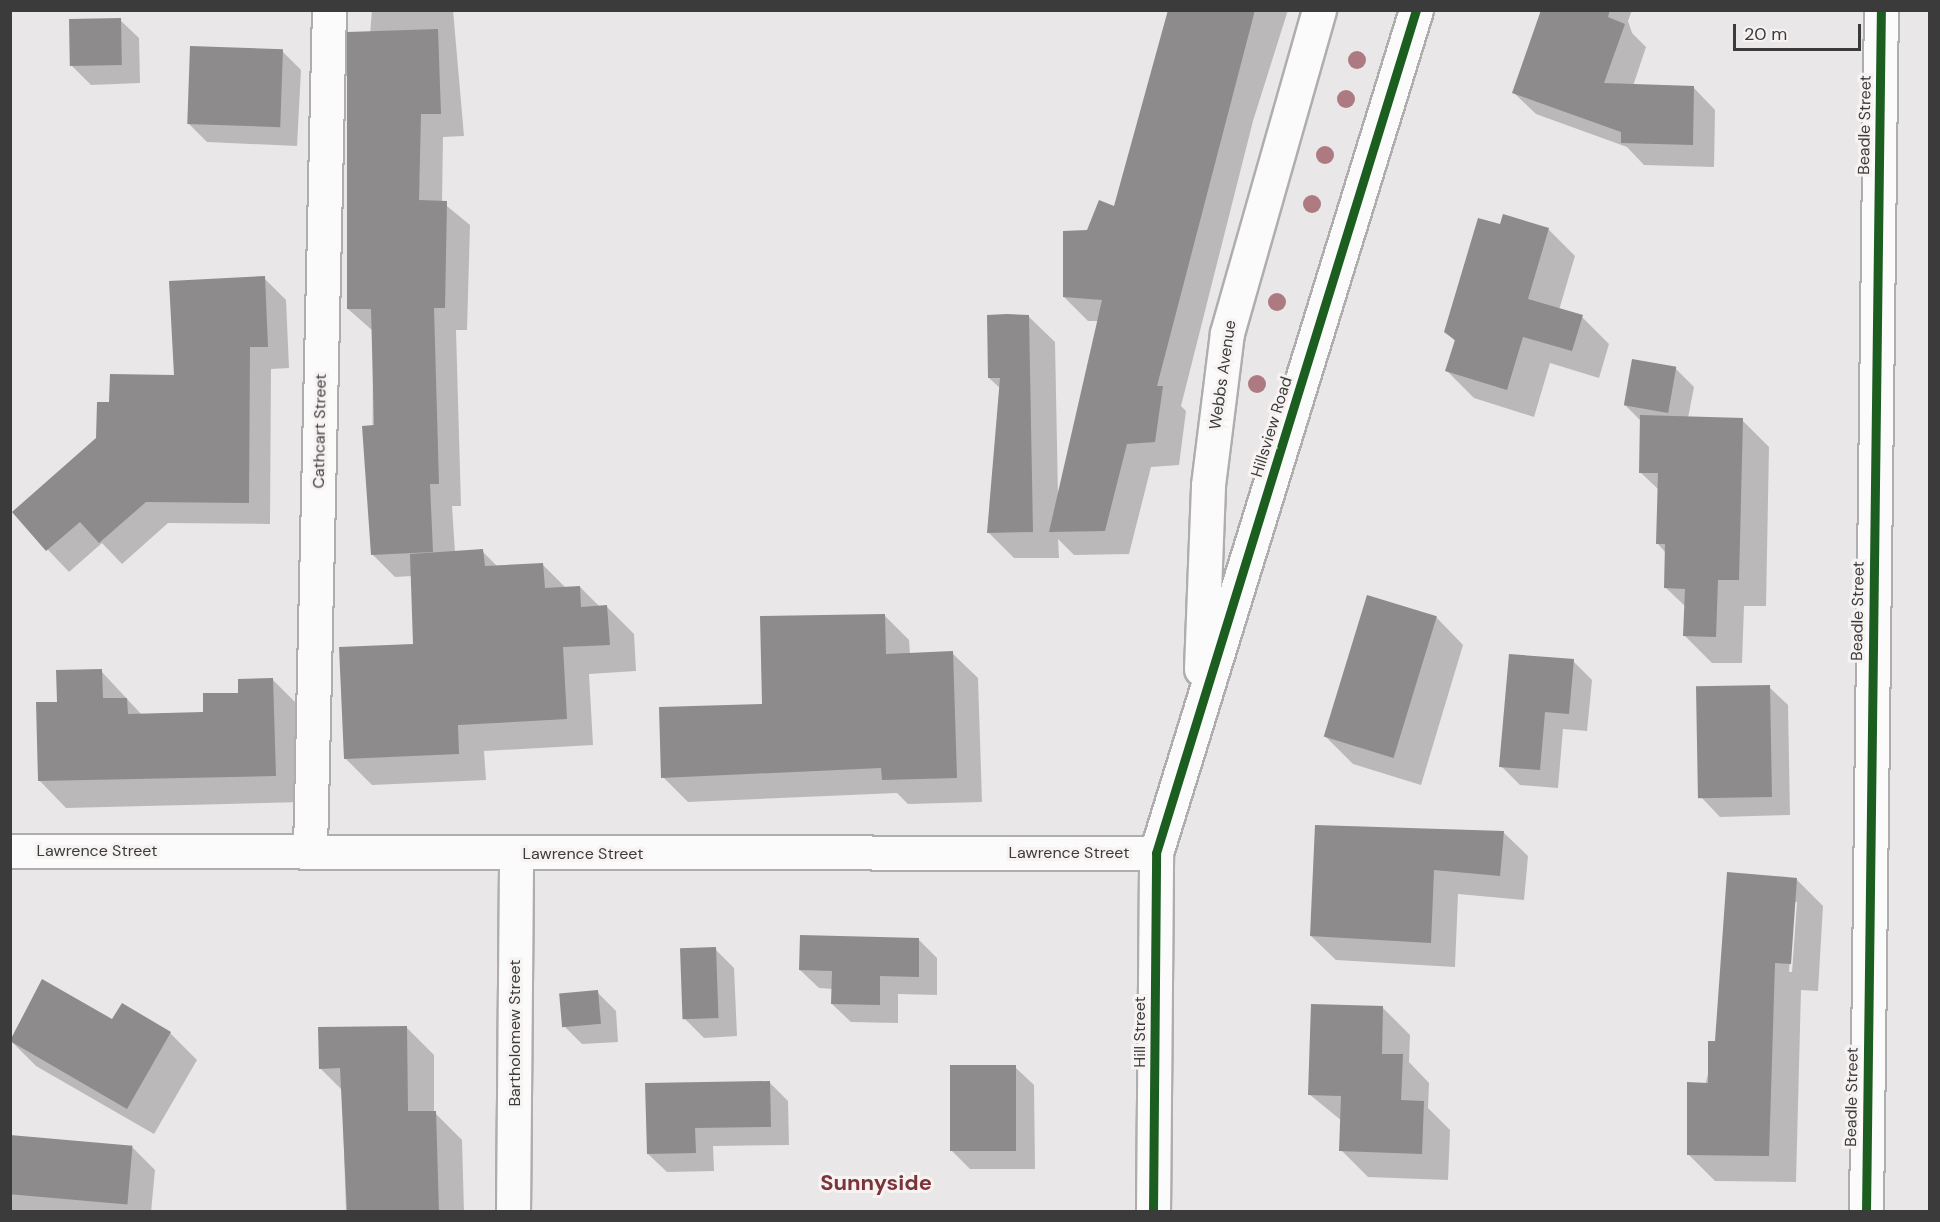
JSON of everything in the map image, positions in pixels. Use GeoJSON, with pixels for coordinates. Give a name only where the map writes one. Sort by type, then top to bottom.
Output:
{"type":"FeatureCollection","features":[{"type":"Feature","properties":{"kind":"street","name":"Cathcart Street"},"geometry":{"type":"LineString","coordinates":[[310,851],[329,10]]}},
{"type":"Feature","properties":{"kind":"street","name":"Webbs Avenue"},"geometry":{"type":"LineString","coordinates":[[1198,715],[1208,485],[1227,333],[1319,10]]}},
{"type":"Feature","properties":{"kind":"street","name":"Hillsview Road"},"geometry":{"type":"LineString","coordinates":[[1156,853],[1416,10]]}},
{"type":"Feature","properties":{"kind":"street","name":"Beadle Street"},"geometry":{"type":"LineString","coordinates":[[1866,1212],[1881,10]]}},
{"type":"Feature","properties":{"kind":"street","name":"Lawrence Street"},"geometry":{"type":"LineString","coordinates":[[10,851],[516,854],[1156,853]]}},
{"type":"Feature","properties":{"kind":"street","name":"Hill Street"},"geometry":{"type":"LineString","coordinates":[[1153,1212],[1156,853]]}},
{"type":"Feature","properties":{"kind":"street","name":"Bartholomew Street"},"geometry":{"type":"LineString","coordinates":[[513,1212],[516,854]]}},
{"type":"Feature","properties":{"kind":"building"},"geometry":{"type":"Polygon","coordinates":[[[1168,10],[1255,10],[1157,386],[1163,386],[1155,442],[1127,444],[1105,531],[1049,532],[1102,300],[1063,297],[1063,231],[1087,230],[1099,200],[1114,206],[1168,10]]]}},
{"type":"Feature","properties":{"kind":"building"},"geometry":{"type":"Polygon","coordinates":[[[1541,10],[1610,10],[1608,17],[1625,24],[1604,83],[1694,86],[1693,145],[1621,143],[1621,132],[1512,93],[1541,10]]]}},
{"type":"Feature","properties":{"kind":"building"},"geometry":{"type":"Polygon","coordinates":[[[121,18],[122,65],[70,66],[69,19],[121,18]]]}},
{"type":"Feature","properties":{"kind":"building"},"geometry":{"type":"Polygon","coordinates":[[[438,29],[441,114],[421,114],[419,200],[447,201],[445,308],[434,308],[439,484],[430,484],[433,552],[371,555],[362,426],[374,425],[371,309],[347,309],[347,32],[438,29]]]}},
{"type":"Feature","properties":{"kind":"building"},"geometry":{"type":"Polygon","coordinates":[[[190,46],[283,49],[280,127],[187,124],[190,46]]]}},
{"type":"Feature","properties":{"kind":"building"},"geometry":{"type":"Polygon","coordinates":[[[1503,214],[1549,228],[1528,299],[1583,315],[1572,351],[1523,337],[1507,390],[1445,371],[1455,340],[1444,332],[1478,218],[1500,224],[1503,214]]]}},
{"type":"Feature","properties":{"kind":"building"},"geometry":{"type":"Polygon","coordinates":[[[265,276],[268,347],[250,347],[249,503],[146,502],[99,543],[80,522],[46,551],[12,512],[96,438],[97,402],[109,402],[110,374],[174,375],[169,281],[265,276]]]}},
{"type":"Feature","properties":{"kind":"building"},"geometry":{"type":"Polygon","coordinates":[[[987,315],[1029,315],[1033,532],[987,533],[1000,378],[988,378],[987,315]]]}},
{"type":"Feature","properties":{"kind":"building"},"geometry":{"type":"Polygon","coordinates":[[[1632,359],[1676,367],[1668,413],[1624,405],[1632,359]]]}},
{"type":"Feature","properties":{"kind":"building"},"geometry":{"type":"Polygon","coordinates":[[[1640,415],[1743,418],[1739,580],[1718,580],[1716,637],[1683,636],[1685,589],[1664,588],[1665,544],[1656,544],[1658,473],[1639,473],[1640,415]]]}},
{"type":"Feature","properties":{"kind":"building"},"geometry":{"type":"Polygon","coordinates":[[[483,549],[485,566],[543,563],[545,588],[580,586],[581,607],[607,605],[610,645],[563,647],[567,719],[458,725],[459,754],[344,759],[339,647],[413,644],[410,554],[483,549]]]}},
{"type":"Feature","properties":{"kind":"building"},"geometry":{"type":"Polygon","coordinates":[[[1367,595],[1437,616],[1394,758],[1324,737],[1367,595]]]}},
{"type":"Feature","properties":{"kind":"building"},"geometry":{"type":"Polygon","coordinates":[[[885,614],[886,654],[953,651],[957,778],[882,780],[881,768],[661,778],[659,707],[762,704],[760,616],[885,614]]]}},
{"type":"Feature","properties":{"kind":"building"},"geometry":{"type":"Polygon","coordinates":[[[1509,654],[1574,659],[1569,714],[1545,712],[1540,770],[1499,767],[1509,654]]]}},
{"type":"Feature","properties":{"kind":"building"},"geometry":{"type":"Polygon","coordinates":[[[102,669],[103,698],[127,698],[128,714],[203,712],[203,693],[238,693],[238,679],[273,678],[276,776],[38,781],[36,702],[57,702],[56,670],[102,669]]]}},
{"type":"Feature","properties":{"kind":"building"},"geometry":{"type":"Polygon","coordinates":[[[1770,685],[1772,797],[1698,798],[1696,686],[1770,685]]]}},
{"type":"Feature","properties":{"kind":"building"},"geometry":{"type":"Polygon","coordinates":[[[1315,825],[1504,831],[1500,876],[1434,870],[1431,943],[1310,936],[1315,825]]]}},
{"type":"Feature","properties":{"kind":"building"},"geometry":{"type":"Polygon","coordinates":[[[1727,872],[1797,878],[1791,964],[1775,963],[1769,1156],[1687,1155],[1687,1082],[1708,1083],[1708,1041],[1715,1041],[1727,872]]]}},
{"type":"Feature","properties":{"kind":"building"},"geometry":{"type":"Polygon","coordinates":[[[800,935],[919,938],[919,977],[880,976],[880,1005],[831,1004],[832,971],[799,970],[800,935]]]}},
{"type":"Feature","properties":{"kind":"building"},"geometry":{"type":"Polygon","coordinates":[[[716,947],[718,1018],[682,1019],[680,948],[716,947]]]}},
{"type":"Feature","properties":{"kind":"building"},"geometry":{"type":"Polygon","coordinates":[[[42,979],[112,1019],[122,1003],[171,1032],[127,1109],[10,1041],[42,979]]]}},
{"type":"Feature","properties":{"kind":"building"},"geometry":{"type":"Polygon","coordinates":[[[598,990],[601,1024],[562,1027],[559,993],[598,990]]]}},
{"type":"Feature","properties":{"kind":"building"},"geometry":{"type":"Polygon","coordinates":[[[1311,1004],[1383,1006],[1382,1054],[1403,1054],[1401,1100],[1424,1101],[1422,1154],[1339,1151],[1341,1096],[1308,1095],[1311,1004]]]}},
{"type":"Feature","properties":{"kind":"building"},"geometry":{"type":"Polygon","coordinates":[[[407,1026],[408,1111],[436,1111],[439,1212],[347,1212],[340,1068],[319,1069],[318,1027],[407,1026]]]}},
{"type":"Feature","properties":{"kind":"building"},"geometry":{"type":"Polygon","coordinates":[[[950,1065],[1016,1065],[1016,1151],[950,1151],[950,1065]]]}},
{"type":"Feature","properties":{"kind":"building"},"geometry":{"type":"Polygon","coordinates":[[[770,1081],[771,1127],[695,1128],[696,1153],[647,1154],[645,1083],[770,1081]]]}},
{"type":"Feature","properties":{"kind":"building"},"geometry":{"type":"Polygon","coordinates":[[[10,1135],[133,1146],[127,1204],[10,1194],[10,1135]]]}},
{"type":"Feature","properties":{"kind":"cycle path"},"geometry":{"type":"LineString","coordinates":[[1153,1212],[1156,853],[1416,10]]}},
{"type":"Feature","properties":{"kind":"cycle path"},"geometry":{"type":"LineString","coordinates":[[1866,1212],[1881,10]]}},
{"type":"Feature","properties":{"kind":"district","name":"Sunnyside"},"geometry":{"type":"Point","coordinates":[876,1183]}}]}
